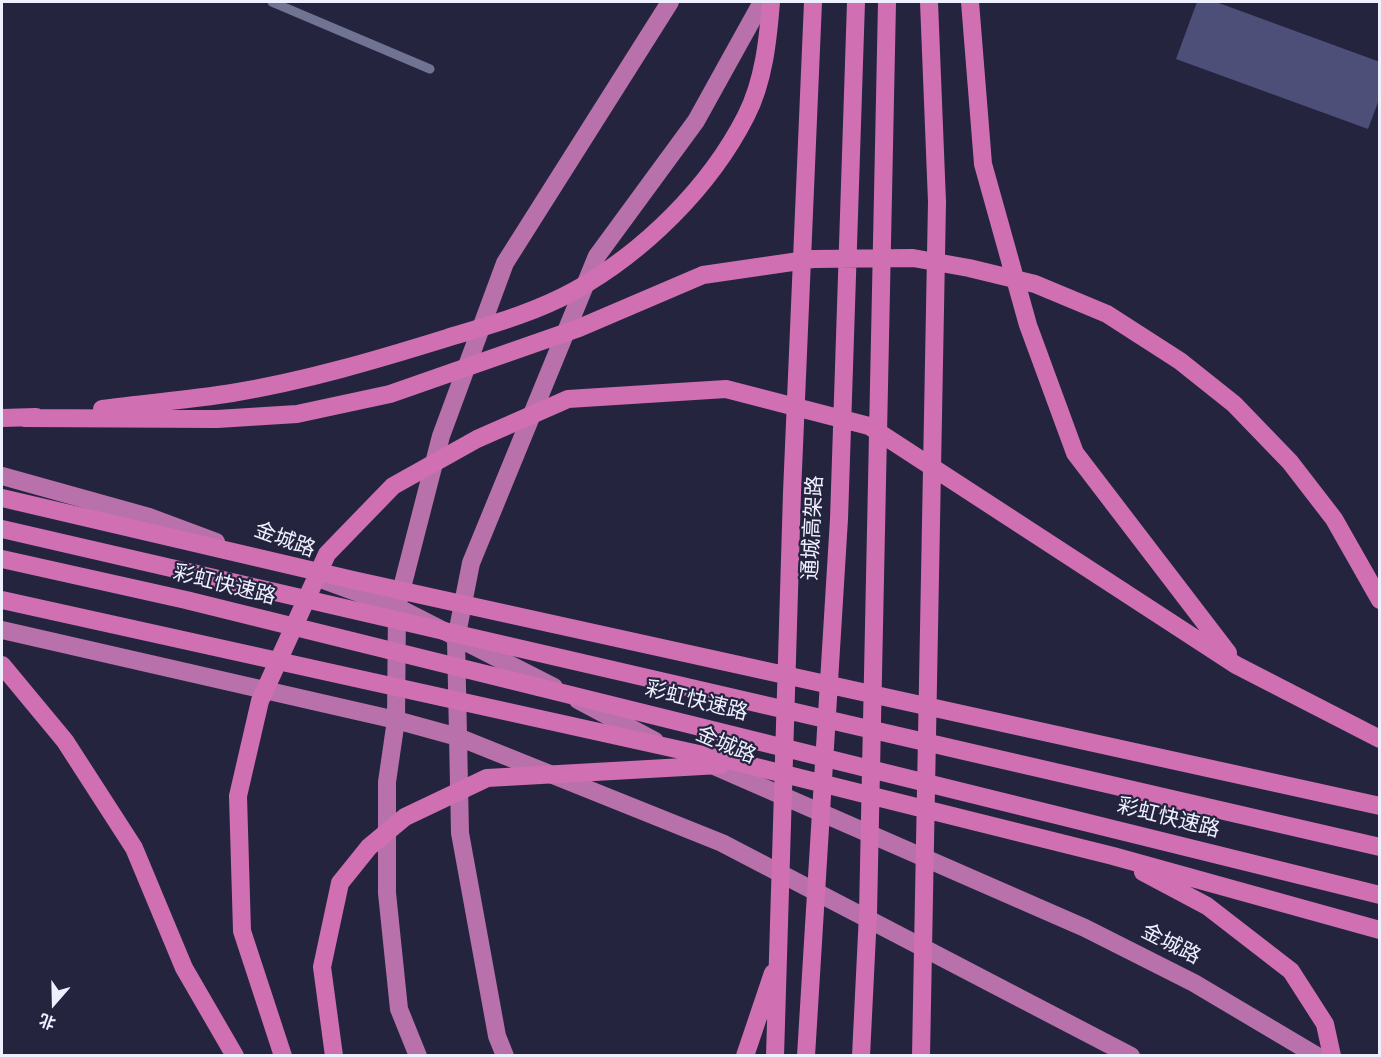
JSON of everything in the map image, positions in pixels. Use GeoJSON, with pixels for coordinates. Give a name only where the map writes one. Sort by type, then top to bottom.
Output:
{"type":"FeatureCollection","features":[{"type":"Feature","properties":{"kind":"highway"},"geometry":{"type":"LineString","coordinates":[[24,418],[232,393],[301,379],[375,360],[520,315],[574,290],[623,257],[680,209],[722,156],[747,114],[767,51],[771,2]]}},
{"type":"Feature","properties":{"kind":"highway"},"geometry":{"type":"LineString","coordinates":[[775,1056],[792,493],[813,2]]}},
{"type":"Feature","properties":{"kind":"highway","name":"通城高架路"},"geometry":{"type":"LineString","coordinates":[[806,1056],[839,519],[856,2]]}},
{"type":"Feature","properties":{"kind":"highway"},"geometry":{"type":"LineString","coordinates":[[861,1056],[868,891],[887,2]]}},
{"type":"Feature","properties":{"kind":"highway"},"geometry":{"type":"LineString","coordinates":[[921,1056],[937,202],[929,2]]}},
{"type":"Feature","properties":{"kind":"highway"},"geometry":{"type":"LineString","coordinates":[[963,2],[971,33]]}},
{"type":"Feature","properties":{"kind":"highway"},"geometry":{"type":"LineString","coordinates":[[970,2],[983,164],[1028,325],[1075,453],[1236,664]]}},
{"type":"Feature","properties":{"kind":"highway"},"geometry":{"type":"LineString","coordinates":[[2,418],[217,419],[297,414],[390,394],[579,328],[703,275],[813,259],[913,258],[969,268],[1035,284],[1107,314],[1180,361],[1234,404],[1290,462],[1334,519],[1380,600]]}},
{"type":"Feature","properties":{"kind":"highway"},"geometry":{"type":"LineString","coordinates":[[283,1056],[242,931],[238,796],[260,701],[327,554],[393,486],[477,439],[568,399],[726,390],[869,426],[1236,664],[1380,739]]}},
{"type":"Feature","properties":{"kind":"highway"},"geometry":{"type":"LineString","coordinates":[[2,498],[353,580],[1380,806]]}},
{"type":"Feature","properties":{"kind":"highway","name":"彩虹快速路"},"geometry":{"type":"LineString","coordinates":[[2,528],[1380,847]]}},
{"type":"Feature","properties":{"kind":"highway","name":"彩虹快速路"},"geometry":{"type":"LineString","coordinates":[[2,559],[186,600],[1380,895]]}},
{"type":"Feature","properties":{"kind":"highway"},"geometry":{"type":"LineString","coordinates":[[2,600],[744,764],[1113,856],[1380,930]]}},
{"type":"Feature","properties":{"kind":"highway"},"geometry":{"type":"LineString","coordinates":[[2,665],[65,741],[134,848],[184,968],[235,1056]]}},
{"type":"Feature","properties":{"kind":"highway"},"geometry":{"type":"LineString","coordinates":[[334,1056],[322,967],[340,883],[369,847],[405,817],[486,778],[744,764]]}},
{"type":"Feature","properties":{"kind":"highway"},"geometry":{"type":"LineString","coordinates":[[1113,856],[1207,906],[1292,971],[1325,1024],[1332,1056]]}},
{"type":"Feature","properties":{"kind":"highway"},"geometry":{"type":"LineString","coordinates":[[745,1056],[779,954]]}},
{"type":"Feature","properties":{"kind":"main road"},"geometry":{"type":"LineString","coordinates":[[418,1056],[399,1009],[387,893],[387,782],[396,720],[397,607],[441,436],[505,263],[670,2]]}},
{"type":"Feature","properties":{"kind":"main road"},"geometry":{"type":"LineString","coordinates":[[505,1056],[497,1036],[460,833],[456,639],[471,563],[597,256],[696,121],[762,2]]}},
{"type":"Feature","properties":{"kind":"main road","name":"金城路"},"geometry":{"type":"LineString","coordinates":[[2,476],[149,517],[397,607],[456,639],[545,682],[646,737],[1085,928],[1194,983],[1317,1056]]}},
{"type":"Feature","properties":{"kind":"main road"},"geometry":{"type":"LineString","coordinates":[[2,630],[396,720],[458,737],[722,843],[1131,1056]]}},
{"type":"Feature","properties":{"kind":"lane"},"geometry":{"type":"LineString","coordinates":[[272,2],[430,69]]}},
{"type":"Feature","properties":{"kind":"building"},"geometry":{"type":"Polygon","coordinates":[[[1197,2],[1216,2],[1380,62],[1380,97],[1368,129],[1176,59],[1197,2]]]}}]}
